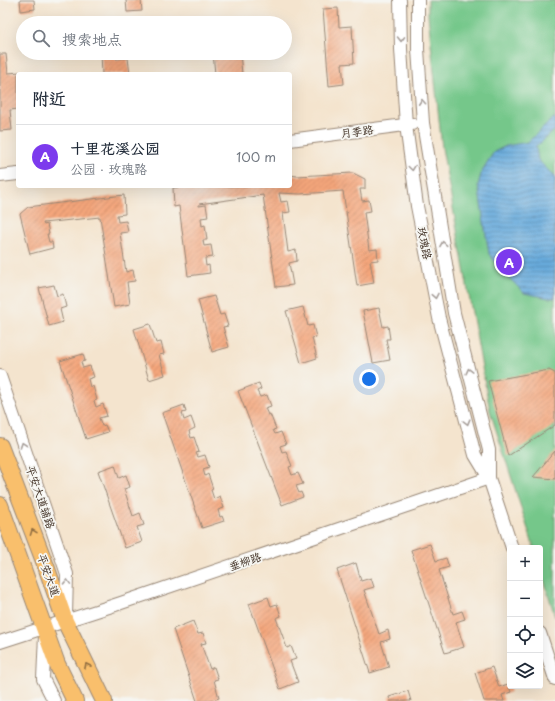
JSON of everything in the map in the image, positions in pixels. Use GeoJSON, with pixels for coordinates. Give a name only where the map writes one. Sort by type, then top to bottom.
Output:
{"type":"FeatureCollection","features":[{"type":"Feature","properties":{"kind":"main road","name":"平安大道"},"geometry":{"type":"LineString","coordinates":[[0,446],[66,621],[104,701]]}},
{"type":"Feature","properties":{"kind":"main road","name":"平安大道"},"geometry":{"type":"LineString","coordinates":[[0,505],[57,664],[75,701]]}},
{"type":"Feature","properties":{"kind":"street","name":"玫瑰路"},"geometry":{"type":"LineString","coordinates":[[400,0],[401,49],[406,125],[418,206],[439,318],[475,455],[489,478],[511,545]]}},
{"type":"Feature","properties":{"kind":"street","name":"玫瑰路"},"geometry":{"type":"LineString","coordinates":[[418,0],[418,49],[423,123],[454,313],[489,450],[489,478]]}},
{"type":"Feature","properties":{"kind":"street","name":"月季路"},"geometry":{"type":"LineString","coordinates":[[292,140],[423,123]]}},
{"type":"Feature","properties":{"kind":"street"},"geometry":{"type":"LineString","coordinates":[[0,176],[16,174]]}},
{"type":"Feature","properties":{"kind":"street","name":"平安大道辅路"},"geometry":{"type":"LineString","coordinates":[[0,376],[67,574],[66,621]]}},
{"type":"Feature","properties":{"kind":"street","name":"垂柳路"},"geometry":{"type":"LineString","coordinates":[[0,642],[489,478]]}},
{"type":"Feature","properties":{"kind":"street"},"geometry":{"type":"LineString","coordinates":[[45,628],[43,679],[54,701]]}},
{"type":"Feature","properties":{"kind":"street"},"geometry":{"type":"LineString","coordinates":[[543,642],[555,679]]}},
{"type":"Feature","properties":{"kind":"green space"},"geometry":{"type":"Polygon","coordinates":[[[428,0],[555,0],[555,617],[543,576],[543,545],[533,545],[490,411],[442,148],[428,15],[428,0]]]}},
{"type":"Feature","properties":{"kind":"water"},"geometry":{"type":"Polygon","coordinates":[[[555,117],[555,130],[536,147],[538,160],[555,177],[555,298],[549,298],[524,293],[504,273],[489,254],[478,185],[482,171],[494,152],[506,146],[528,142],[555,117]]]}},
{"type":"Feature","properties":{"kind":"building"},"geometry":{"type":"Polygon","coordinates":[[[20,0],[34,0],[35,9],[21,11],[20,0]]]}},
{"type":"Feature","properties":{"kind":"building"},"geometry":{"type":"Polygon","coordinates":[[[126,0],[141,0],[142,11],[127,12],[126,0]]]}},
{"type":"Feature","properties":{"kind":"building"},"geometry":{"type":"Polygon","coordinates":[[[338,8],[339,27],[352,26],[354,63],[342,64],[344,84],[329,86],[323,9],[338,8]]]}},
{"type":"Feature","properties":{"kind":"building"},"geometry":{"type":"Polygon","coordinates":[[[0,54],[6,54],[8,73],[16,72],[16,109],[10,110],[12,130],[0,131],[0,54]]]}},
{"type":"Feature","properties":{"kind":"building"},"geometry":{"type":"Polygon","coordinates":[[[101,60],[128,60],[130,72],[102,72],[101,60]]]}},
{"type":"Feature","properties":{"kind":"building"},"geometry":{"type":"Polygon","coordinates":[[[214,60],[241,60],[242,72],[215,72],[214,60]]]}},
{"type":"Feature","properties":{"kind":"building"},"geometry":{"type":"Polygon","coordinates":[[[353,173],[365,179],[365,189],[360,189],[362,201],[369,200],[371,211],[364,212],[369,250],[377,249],[378,260],[370,261],[374,283],[357,286],[343,191],[300,194],[279,193],[281,202],[288,201],[290,212],[283,213],[288,252],[296,250],[297,261],[289,263],[293,285],[276,287],[263,195],[199,204],[199,206],[206,205],[208,217],[201,218],[202,226],[205,225],[207,240],[203,240],[204,246],[211,245],[213,257],[205,258],[206,266],[209,265],[210,273],[188,276],[179,206],[174,207],[173,188],[292,188],[292,175],[353,173]]]}},
{"type":"Feature","properties":{"kind":"building"},"geometry":{"type":"Polygon","coordinates":[[[124,195],[125,214],[117,215],[118,222],[126,221],[128,232],[120,233],[126,272],[133,270],[135,281],[127,282],[130,304],[114,307],[100,217],[43,223],[44,225],[47,224],[49,242],[52,242],[53,248],[30,254],[20,214],[28,207],[124,195]]]}},
{"type":"Feature","properties":{"kind":"building"},"geometry":{"type":"Polygon","coordinates":[[[54,285],[57,296],[63,294],[66,307],[60,309],[63,322],[49,326],[39,288],[54,285]]]}},
{"type":"Feature","properties":{"kind":"building"},"geometry":{"type":"Polygon","coordinates":[[[214,296],[220,315],[224,314],[228,326],[223,327],[229,347],[212,352],[198,300],[214,296]]]}},
{"type":"Feature","properties":{"kind":"building"},"geometry":{"type":"Polygon","coordinates":[[[303,307],[308,326],[313,325],[316,337],[312,338],[317,358],[301,363],[286,311],[303,307]]]}},
{"type":"Feature","properties":{"kind":"building"},"geometry":{"type":"Polygon","coordinates":[[[379,308],[383,327],[388,326],[390,339],[386,339],[390,360],[373,363],[363,311],[379,308]]]}},
{"type":"Feature","properties":{"kind":"building"},"geometry":{"type":"Polygon","coordinates":[[[150,324],[156,343],[161,342],[164,354],[159,355],[165,375],[149,380],[134,329],[150,324]]]}},
{"type":"Feature","properties":{"kind":"building"},"geometry":{"type":"Polygon","coordinates":[[[83,354],[85,361],[81,362],[83,368],[90,366],[94,377],[88,379],[90,387],[93,386],[97,400],[94,401],[96,407],[103,404],[107,416],[99,418],[102,426],[105,425],[108,432],[86,439],[60,361],[83,354]]]}},
{"type":"Feature","properties":{"kind":"building"},"geometry":{"type":"Polygon","coordinates":[[[549,370],[555,373],[555,425],[508,456],[488,381],[549,370]]]}},
{"type":"Feature","properties":{"kind":"building"},"geometry":{"type":"Polygon","coordinates":[[[259,383],[261,389],[257,391],[260,397],[267,395],[271,406],[265,408],[268,415],[270,414],[276,429],[273,430],[275,434],[281,432],[286,444],[280,446],[282,452],[286,451],[292,466],[289,467],[292,475],[298,473],[303,484],[296,486],[299,493],[301,492],[303,497],[282,505],[238,391],[259,383]]]}},
{"type":"Feature","properties":{"kind":"building"},"geometry":{"type":"Polygon","coordinates":[[[184,405],[186,412],[182,413],[184,420],[191,417],[195,428],[189,431],[191,438],[194,437],[199,452],[196,453],[198,457],[205,455],[209,467],[203,469],[205,476],[208,474],[213,489],[211,490],[214,499],[220,496],[224,508],[218,510],[220,517],[222,516],[224,521],[202,528],[162,413],[184,405]]]}},
{"type":"Feature","properties":{"kind":"building"},"geometry":{"type":"Polygon","coordinates":[[[555,451],[555,479],[533,477],[555,451]]]}},
{"type":"Feature","properties":{"kind":"building"},"geometry":{"type":"Polygon","coordinates":[[[115,465],[119,478],[126,475],[130,487],[124,489],[133,516],[140,513],[144,525],[137,527],[142,542],[125,548],[98,471],[115,465]]]}},
{"type":"Feature","properties":{"kind":"building"},"geometry":{"type":"Polygon","coordinates":[[[430,544],[436,561],[446,558],[449,567],[439,570],[453,614],[462,611],[465,619],[456,622],[464,647],[445,653],[411,550],[430,544]]]}},
{"type":"Feature","properties":{"kind":"building"},"geometry":{"type":"Polygon","coordinates":[[[356,563],[361,581],[371,578],[374,587],[364,590],[379,634],[388,630],[390,639],[381,642],[389,667],[370,673],[337,570],[356,563]]]}},
{"type":"Feature","properties":{"kind":"building"},"geometry":{"type":"Polygon","coordinates":[[[268,597],[271,606],[277,604],[281,616],[276,618],[287,648],[291,646],[296,659],[290,661],[298,682],[280,689],[249,604],[268,597]]]}},
{"type":"Feature","properties":{"kind":"building"},"geometry":{"type":"Polygon","coordinates":[[[193,621],[198,634],[203,633],[206,643],[201,644],[210,669],[214,667],[218,679],[214,680],[219,698],[210,701],[197,701],[173,629],[193,621]]]}},
{"type":"Feature","properties":{"kind":"building"},"geometry":{"type":"Polygon","coordinates":[[[492,667],[499,687],[507,684],[507,689],[510,689],[511,692],[502,695],[504,701],[484,701],[475,673],[492,667]]]}},
{"type":"Feature","properties":{"kind":"building"},"geometry":{"type":"Polygon","coordinates":[[[408,691],[411,701],[390,701],[389,697],[408,691]]]}},
{"type":"Feature","properties":{"kind":"place","name":"十里花溪公园"},"geometry":{"type":"Point","coordinates":[509,262]}}]}
